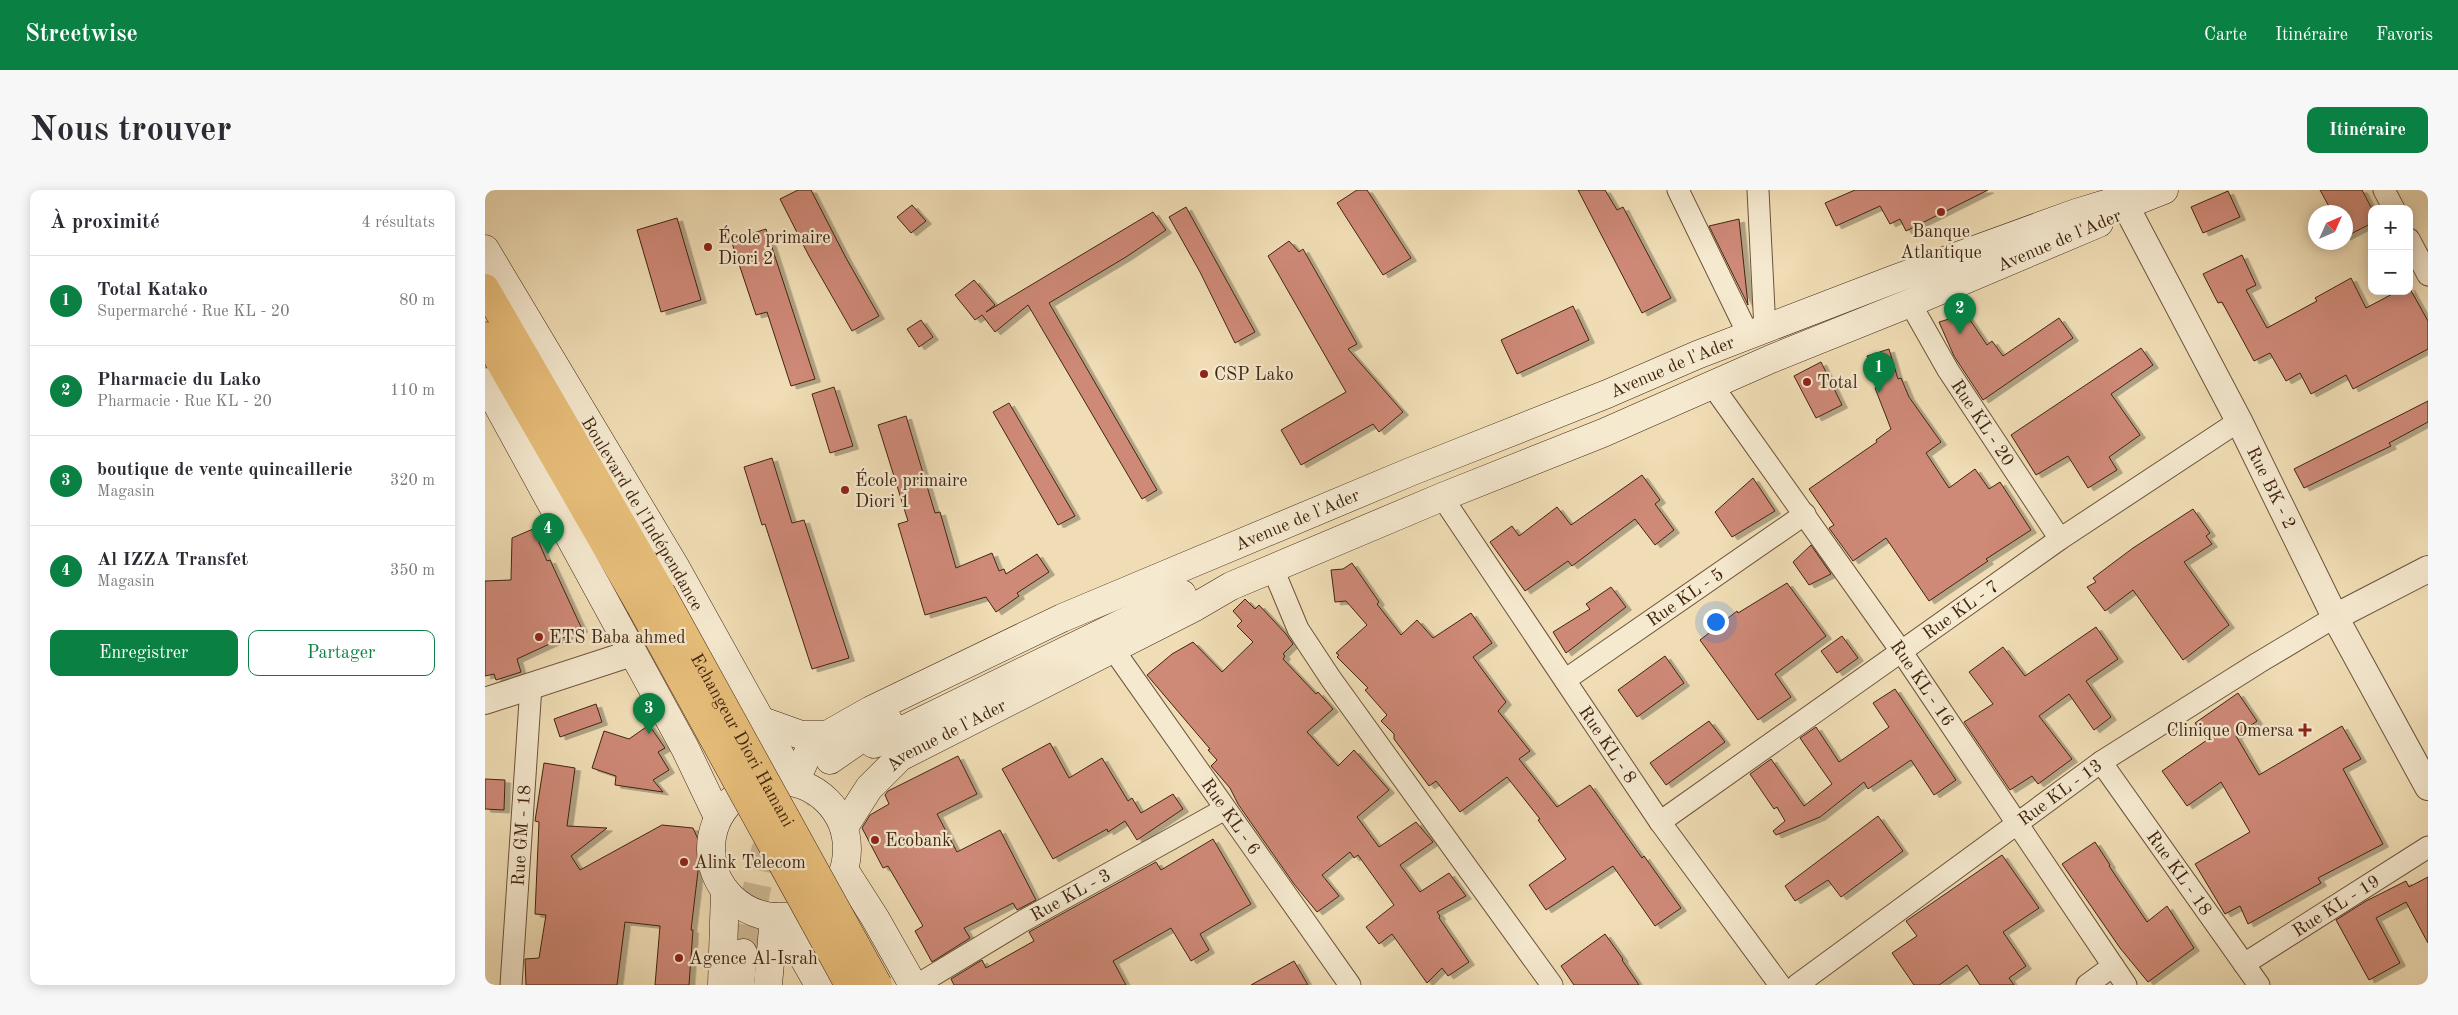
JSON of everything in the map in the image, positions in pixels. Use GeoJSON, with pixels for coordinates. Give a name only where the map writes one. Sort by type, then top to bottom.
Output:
{"type":"FeatureCollection","features":[{"type":"Feature","properties":{"kind":"main road","name":"Avenue de l'Ader"},"geometry":{"type":"LineString","coordinates":[[832,755],[891,719],[1150,596],[1214,554],[1419,468],[1901,277],[2076,213],[2164,190]]}},
{"type":"Feature","properties":{"kind":"main road","name":"Avenue de l'Ader"},"geometry":{"type":"LineString","coordinates":[[844,827],[869,788],[900,758],[1195,608],[1231,586],[1443,497],[1603,433],[1821,338],[1910,303],[2125,200]]}},
{"type":"Feature","properties":{"kind":"main road","name":"Boulevard de l'Indépendance"},"geometry":{"type":"LineString","coordinates":[[485,249],[676,568],[795,782]]}},
{"type":"Feature","properties":{"kind":"main road","name":"Echangeur Diori Hamani"},"geometry":{"type":"LineString","coordinates":[[485,288],[651,598],[849,985]]}},
{"type":"Feature","properties":{"kind":"main road","name":"Echangeur Diori Hamani"},"geometry":{"type":"LineString","coordinates":[[485,336],[651,598],[878,985]]}},
{"type":"Feature","properties":{"kind":"main road"},"geometry":{"type":"LineString","coordinates":[[485,382],[685,748],[718,817]]}},
{"type":"Feature","properties":{"kind":"main road","name":"Avenue de l'Ader"},"geometry":{"type":"LineString","coordinates":[[795,782],[808,753],[832,755],[867,748],[894,732],[1181,594],[1208,587],[1231,586]]}},
{"type":"Feature","properties":{"kind":"main road"},"geometry":{"type":"LineString","coordinates":[[762,721],[801,735],[832,755]]}},
{"type":"Feature","properties":{"kind":"main road"},"geometry":{"type":"LineString","coordinates":[[772,780],[795,782],[816,791],[833,806],[844,827],[848,849],[845,871],[828,897],[814,908],[797,915],[778,917],[759,914],[741,905],[725,891],[716,874],[711,855],[712,836],[718,817],[732,799],[750,786],[772,780]]}},
{"type":"Feature","properties":{"kind":"main road"},"geometry":{"type":"LineString","coordinates":[[845,871],[875,918],[913,985]]}},
{"type":"Feature","properties":{"kind":"main road"},"geometry":{"type":"LineString","coordinates":[[722,985],[725,891]]}},
{"type":"Feature","properties":{"kind":"main road"},"geometry":{"type":"LineString","coordinates":[[740,985],[757,971],[778,917]]}},
{"type":"Feature","properties":{"kind":"main road"},"geometry":{"type":"LineString","coordinates":[[778,917],[819,985]]}},
{"type":"Feature","properties":{"kind":"street"},"geometry":{"type":"LineString","coordinates":[[1678,190],[1757,333]]}},
{"type":"Feature","properties":{"kind":"street"},"geometry":{"type":"LineString","coordinates":[[1757,333],[1758,190]]}},
{"type":"Feature","properties":{"kind":"street"},"geometry":{"type":"LineString","coordinates":[[2384,190],[2392,205]]}},
{"type":"Feature","properties":{"kind":"street","name":"Rue BK - 2"},"geometry":{"type":"LineString","coordinates":[[2125,200],[2239,421],[2335,617],[2428,787]]}},
{"type":"Feature","properties":{"kind":"street"},"geometry":{"type":"LineString","coordinates":[[2413,247],[2428,275]]}},
{"type":"Feature","properties":{"kind":"street","name":"Rue KL - 20"},"geometry":{"type":"LineString","coordinates":[[1910,303],[1948,370],[2060,540]]}},
{"type":"Feature","properties":{"kind":"street","name":"Rue KL - 16"},"geometry":{"type":"LineString","coordinates":[[1712,385],[1901,651],[2015,824],[2126,985]]}},
{"type":"Feature","properties":{"kind":"street","name":"Rue KL - 7"},"geometry":{"type":"LineString","coordinates":[[1660,822],[2060,540],[2239,421]]}},
{"type":"Feature","properties":{"kind":"street","name":"Rue KL - 8"},"geometry":{"type":"LineString","coordinates":[[1443,497],[1660,822],[1780,985]]}},
{"type":"Feature","properties":{"kind":"street","name":"Rue KL - 5"},"geometry":{"type":"LineString","coordinates":[[1565,680],[1805,514]]}},
{"type":"Feature","properties":{"kind":"street"},"geometry":{"type":"LineString","coordinates":[[1273,569],[1298,629],[1331,679],[1553,985]]}},
{"type":"Feature","properties":{"kind":"street"},"geometry":{"type":"LineString","coordinates":[[2335,617],[2428,569]]}},
{"type":"Feature","properties":{"kind":"street","name":"Rue KL - 13"},"geometry":{"type":"LineString","coordinates":[[1797,985],[2101,762],[2258,662],[2335,617]]}},
{"type":"Feature","properties":{"kind":"street","name":"Rue KL - 6"},"geometry":{"type":"LineString","coordinates":[[1113,649],[1345,983]]}},
{"type":"Feature","properties":{"kind":"street"},"geometry":{"type":"LineString","coordinates":[[485,701],[632,653]]}},
{"type":"Feature","properties":{"kind":"street","name":"Rue GM - 18"},"geometry":{"type":"LineString","coordinates":[[511,985],[531,686]]}},
{"type":"Feature","properties":{"kind":"street","name":"Rue KL - 18"},"geometry":{"type":"LineString","coordinates":[[2101,762],[2259,985]]}},
{"type":"Feature","properties":{"kind":"street","name":"Rue KL - 3"},"geometry":{"type":"LineString","coordinates":[[917,985],[1023,921],[1225,809]]}},
{"type":"Feature","properties":{"kind":"street","name":"Rue KL - 19"},"geometry":{"type":"LineString","coordinates":[[2244,964],[2428,846]]}},
{"type":"Feature","properties":{"kind":"street"},"geometry":{"type":"LineString","coordinates":[[2087,985],[2113,966]]}},
{"type":"Feature","properties":{"kind":"building"},"geometry":{"type":"Polygon","coordinates":[[[798,190],[811,190],[879,316],[852,331],[809,256],[780,199],[798,190]]]}},
{"type":"Feature","properties":{"kind":"building"},"geometry":{"type":"Polygon","coordinates":[[[1357,190],[1367,190],[1411,258],[1383,275],[1337,203],[1357,190]]]}},
{"type":"Feature","properties":{"kind":"building"},"geometry":{"type":"Polygon","coordinates":[[[1578,190],[1605,190],[1617,210],[1623,207],[1671,298],[1642,313],[1578,190]]]}},
{"type":"Feature","properties":{"kind":"building"},"geometry":{"type":"Polygon","coordinates":[[[1855,190],[1988,190],[1906,231],[1900,219],[1890,224],[1880,206],[1836,226],[1825,203],[1855,190]]]}},
{"type":"Feature","properties":{"kind":"building"},"geometry":{"type":"Polygon","coordinates":[[[2320,190],[2362,190],[2370,205],[2368,205],[2368,225],[2353,233],[2353,205],[2328,205],[2320,190]]]}},
{"type":"Feature","properties":{"kind":"building"},"geometry":{"type":"Polygon","coordinates":[[[2228,191],[2240,217],[2203,233],[2191,207],[2228,191]]]}},
{"type":"Feature","properties":{"kind":"building"},"geometry":{"type":"Polygon","coordinates":[[[912,205],[926,221],[911,233],[897,217],[912,205]]]}},
{"type":"Feature","properties":{"kind":"building"},"geometry":{"type":"Polygon","coordinates":[[[1186,207],[1255,332],[1235,343],[1200,272],[1169,217],[1186,207]]]}},
{"type":"Feature","properties":{"kind":"building"},"geometry":{"type":"Polygon","coordinates":[[[1153,212],[1166,230],[1126,257],[1049,303],[1157,490],[1142,499],[1028,305],[995,332],[982,315],[975,320],[955,295],[974,280],[995,305],[986,312],[1153,212]]]}},
{"type":"Feature","properties":{"kind":"building"},"geometry":{"type":"Polygon","coordinates":[[[677,218],[701,300],[661,312],[637,230],[677,218]]]}},
{"type":"Feature","properties":{"kind":"building"},"geometry":{"type":"Polygon","coordinates":[[[1739,219],[1748,305],[1709,226],[1739,219]]]}},
{"type":"Feature","properties":{"kind":"building"},"geometry":{"type":"Polygon","coordinates":[[[766,229],[815,379],[791,386],[767,312],[756,315],[731,240],[766,229]]]}},
{"type":"Feature","properties":{"kind":"building"},"geometry":{"type":"Polygon","coordinates":[[[1289,241],[1299,252],[1303,249],[1357,344],[1348,349],[1403,412],[1379,432],[1373,424],[1301,465],[1281,430],[1346,392],[1268,256],[1289,241]]]}},
{"type":"Feature","properties":{"kind":"building"},"geometry":{"type":"Polygon","coordinates":[[[2242,255],[2256,285],[2246,290],[2267,328],[2317,301],[2315,298],[2351,278],[2366,308],[2390,295],[2413,294],[2428,321],[2428,349],[2353,389],[2346,375],[2311,394],[2300,373],[2286,381],[2270,353],[2254,361],[2222,302],[2218,303],[2203,274],[2242,255]]]}},
{"type":"Feature","properties":{"kind":"building"},"geometry":{"type":"Polygon","coordinates":[[[1573,306],[1589,340],[1517,374],[1501,340],[1573,306]]]}},
{"type":"Feature","properties":{"kind":"building"},"geometry":{"type":"Polygon","coordinates":[[[1966,314],[1987,345],[1992,341],[2003,356],[2059,318],[2073,338],[1983,400],[1954,356],[1939,322],[1966,314]]]}},
{"type":"Feature","properties":{"kind":"building"},"geometry":{"type":"Polygon","coordinates":[[[921,320],[933,337],[919,347],[907,329],[921,320]]]}},
{"type":"Feature","properties":{"kind":"building"},"geometry":{"type":"Polygon","coordinates":[[[2141,348],[2153,365],[2111,394],[2140,435],[2109,457],[2117,470],[2088,488],[2068,456],[2036,475],[2011,435],[2141,348]]]}},
{"type":"Feature","properties":{"kind":"building"},"geometry":{"type":"Polygon","coordinates":[[[1889,349],[1898,379],[1901,378],[1909,397],[1941,442],[1926,453],[1949,488],[1975,469],[1989,489],[2000,482],[2031,530],[1986,559],[1988,561],[1929,601],[1886,538],[1853,561],[1829,528],[1834,525],[1809,489],[1877,442],[1876,440],[1891,429],[1875,388],[1877,387],[1867,356],[1889,349]]]}},
{"type":"Feature","properties":{"kind":"building"},"geometry":{"type":"Polygon","coordinates":[[[1821,362],[1842,405],[1816,418],[1794,376],[1821,362]]]}},
{"type":"Feature","properties":{"kind":"building"},"geometry":{"type":"Polygon","coordinates":[[[834,387],[853,446],[830,453],[812,394],[834,387]]]}},
{"type":"Feature","properties":{"kind":"building"},"geometry":{"type":"Polygon","coordinates":[[[2428,401],[2428,422],[2389,443],[2391,446],[2304,488],[2294,469],[2428,401]]]}},
{"type":"Feature","properties":{"kind":"building"},"geometry":{"type":"Polygon","coordinates":[[[1009,403],[1075,516],[1058,525],[993,412],[1009,403]]]}},
{"type":"Feature","properties":{"kind":"building"},"geometry":{"type":"Polygon","coordinates":[[[906,416],[935,513],[940,512],[956,568],[992,553],[999,571],[1004,569],[1006,574],[1037,554],[1049,572],[1017,593],[1019,596],[996,612],[986,597],[925,615],[898,524],[908,521],[878,425],[906,416]]]}},
{"type":"Feature","properties":{"kind":"building"},"geometry":{"type":"Polygon","coordinates":[[[772,458],[792,523],[804,520],[849,658],[812,669],[765,524],[762,525],[744,467],[772,458]]]}},
{"type":"Feature","properties":{"kind":"building"},"geometry":{"type":"Polygon","coordinates":[[[1642,475],[1660,500],[1655,504],[1674,530],[1655,545],[1635,519],[1572,566],[1568,561],[1525,591],[1490,542],[1512,526],[1519,536],[1557,507],[1571,525],[1642,475]]]}},
{"type":"Feature","properties":{"kind":"building"},"geometry":{"type":"Polygon","coordinates":[[[1753,478],[1775,511],[1732,537],[1715,512],[1753,478]]]}},
{"type":"Feature","properties":{"kind":"building"},"geometry":{"type":"Polygon","coordinates":[[[2193,509],[2210,533],[2206,536],[2212,544],[2184,562],[2229,625],[2183,660],[2133,590],[2105,611],[2087,587],[2096,582],[2093,578],[2133,548],[2193,509]]]}},
{"type":"Feature","properties":{"kind":"building"},"geometry":{"type":"Polygon","coordinates":[[[533,529],[547,561],[550,560],[582,629],[517,659],[521,672],[496,680],[494,674],[485,676],[485,581],[511,580],[512,538],[533,529]]]}},
{"type":"Feature","properties":{"kind":"building"},"geometry":{"type":"Polygon","coordinates":[[[1811,545],[1831,574],[1809,585],[1793,562],[1811,545]]]}},
{"type":"Feature","properties":{"kind":"building"},"geometry":{"type":"Polygon","coordinates":[[[1352,563],[1379,602],[1377,604],[1401,635],[1417,620],[1433,638],[1471,613],[1492,643],[1473,657],[1506,702],[1498,711],[1530,751],[1519,759],[1557,807],[1590,785],[1642,858],[1644,856],[1681,908],[1655,926],[1613,866],[1546,910],[1529,885],[1566,859],[1538,820],[1540,819],[1507,777],[1460,812],[1436,781],[1429,786],[1394,739],[1394,734],[1381,721],[1387,715],[1365,690],[1368,688],[1337,657],[1339,655],[1336,653],[1367,625],[1346,601],[1335,602],[1331,570],[1343,569],[1352,563]]]}},
{"type":"Feature","properties":{"kind":"building"},"geometry":{"type":"Polygon","coordinates":[[[1787,583],[1826,636],[1775,674],[1791,697],[1758,720],[1700,640],[1737,611],[1738,613],[1787,583]]]}},
{"type":"Feature","properties":{"kind":"building"},"geometry":{"type":"Polygon","coordinates":[[[1611,587],[1626,607],[1566,653],[1553,632],[1590,609],[1586,604],[1611,587]]]}},
{"type":"Feature","properties":{"kind":"building"},"geometry":{"type":"Polygon","coordinates":[[[1245,599],[1255,609],[1259,605],[1286,634],[1293,644],[1283,654],[1285,656],[1283,659],[1333,709],[1307,732],[1338,766],[1354,750],[1389,790],[1357,817],[1379,847],[1416,822],[1433,842],[1400,865],[1420,892],[1449,873],[1466,896],[1437,912],[1440,916],[1439,918],[1469,962],[1448,976],[1442,968],[1427,983],[1392,934],[1379,944],[1366,927],[1394,905],[1358,855],[1354,858],[1350,852],[1322,875],[1339,896],[1317,912],[1294,884],[1238,804],[1230,788],[1211,766],[1217,760],[1208,750],[1210,749],[1147,675],[1172,654],[1193,642],[1222,672],[1253,642],[1237,626],[1242,621],[1233,611],[1245,599]]]}},
{"type":"Feature","properties":{"kind":"building"},"geometry":{"type":"Polygon","coordinates":[[[2096,627],[2118,659],[2086,681],[2111,717],[2094,730],[2069,694],[2039,716],[2072,759],[2038,784],[2032,776],[2010,790],[1964,722],[1993,704],[1969,672],[2003,647],[2025,676],[2096,627]]]}},
{"type":"Feature","properties":{"kind":"building"},"geometry":{"type":"Polygon","coordinates":[[[1842,636],[1858,658],[1837,673],[1821,651],[1842,636]]]}},
{"type":"Feature","properties":{"kind":"building"},"geometry":{"type":"Polygon","coordinates":[[[1665,656],[1684,683],[1637,717],[1618,690],[1665,656]]]}},
{"type":"Feature","properties":{"kind":"building"},"geometry":{"type":"Polygon","coordinates":[[[1895,689],[1956,780],[1934,795],[1911,760],[1868,789],[1864,782],[1820,817],[1776,835],[1773,831],[1785,821],[1777,807],[1774,809],[1750,774],[1771,759],[1804,806],[1832,784],[1800,738],[1816,727],[1839,762],[1889,727],[1873,703],[1895,689]]]}},
{"type":"Feature","properties":{"kind":"building"},"geometry":{"type":"Polygon","coordinates":[[[2238,693],[2257,721],[2236,736],[2259,775],[2342,726],[2361,759],[2343,769],[2383,844],[2318,878],[2321,883],[2248,924],[2240,906],[2225,914],[2195,864],[2250,832],[2221,782],[2187,806],[2162,771],[2207,740],[2195,723],[2238,693]]]}},
{"type":"Feature","properties":{"kind":"building"},"geometry":{"type":"Polygon","coordinates":[[[596,704],[602,722],[560,737],[554,719],[596,704]]]}},
{"type":"Feature","properties":{"kind":"building"},"geometry":{"type":"Polygon","coordinates":[[[1709,721],[1725,742],[1666,785],[1650,763],[1709,721]]]}},
{"type":"Feature","properties":{"kind":"building"},"geometry":{"type":"Polygon","coordinates":[[[649,725],[665,748],[658,752],[669,770],[653,780],[663,792],[615,785],[616,776],[592,768],[604,731],[629,739],[649,725]]]}},
{"type":"Feature","properties":{"kind":"building"},"geometry":{"type":"Polygon","coordinates":[[[1050,743],[1069,778],[1102,758],[1128,801],[1132,798],[1141,813],[1173,794],[1183,809],[1137,840],[1125,821],[1108,832],[1107,829],[1053,859],[1002,769],[1050,743]]]}},
{"type":"Feature","properties":{"kind":"building"},"geometry":{"type":"Polygon","coordinates":[[[958,756],[977,794],[937,814],[957,852],[1000,830],[1036,900],[1017,910],[1013,903],[964,928],[970,938],[932,962],[915,931],[923,926],[888,866],[883,868],[862,828],[870,815],[889,804],[885,795],[888,791],[958,756]]]}},
{"type":"Feature","properties":{"kind":"building"},"geometry":{"type":"Polygon","coordinates":[[[544,763],[575,768],[567,826],[607,828],[571,856],[580,870],[662,825],[693,828],[701,846],[691,930],[693,930],[689,985],[655,985],[660,926],[625,922],[617,985],[526,985],[525,959],[539,958],[546,915],[535,914],[539,822],[535,821],[544,763]]]}},
{"type":"Feature","properties":{"kind":"building"},"geometry":{"type":"Polygon","coordinates":[[[485,779],[505,780],[504,810],[485,809],[485,779]]]}},
{"type":"Feature","properties":{"kind":"building"},"geometry":{"type":"Polygon","coordinates":[[[1878,816],[1903,851],[1841,897],[1828,880],[1795,901],[1785,886],[1878,816]]]}},
{"type":"Feature","properties":{"kind":"building"},"geometry":{"type":"Polygon","coordinates":[[[1213,839],[1251,904],[1200,934],[1209,950],[1191,961],[1171,928],[1113,961],[1126,985],[954,985],[951,979],[982,960],[986,968],[1034,941],[1029,932],[1156,862],[1161,870],[1213,839]]]}},
{"type":"Feature","properties":{"kind":"building"},"geometry":{"type":"Polygon","coordinates":[[[2095,842],[2147,922],[2167,906],[2194,948],[2148,982],[2120,948],[2062,864],[2095,842]]]}},
{"type":"Feature","properties":{"kind":"building"},"geometry":{"type":"Polygon","coordinates":[[[2002,855],[2039,908],[2003,932],[2026,966],[2009,978],[2014,985],[1980,985],[1967,965],[1939,985],[1914,985],[1892,953],[1917,936],[1906,921],[2002,855]]]}},
{"type":"Feature","properties":{"kind":"building"},"geometry":{"type":"Polygon","coordinates":[[[2428,877],[2428,943],[2406,902],[2376,918],[2400,963],[2369,980],[2336,920],[2366,901],[2406,881],[2409,887],[2428,877]]]}},
{"type":"Feature","properties":{"kind":"building"},"geometry":{"type":"Polygon","coordinates":[[[1605,934],[1639,985],[1574,985],[1561,966],[1605,934]]]}},
{"type":"Feature","properties":{"kind":"building"},"geometry":{"type":"Polygon","coordinates":[[[1294,961],[1308,985],[1251,985],[1294,961]]]}},
{"type":"Feature","properties":{"kind":"tunnel"},"geometry":{"type":"LineString","coordinates":[[743,953],[765,851],[789,807],[830,760]]}},
{"type":"Feature","properties":{"kind":"place","name":"Banque Atlantique"},"geometry":{"type":"Point","coordinates":[1941,212]}},
{"type":"Feature","properties":{"kind":"place","name":"École primaire Diori 2"},"geometry":{"type":"Point","coordinates":[708,247]}},
{"type":"Feature","properties":{"kind":"place","name":"Pharmacie du Lako"},"geometry":{"type":"Point","coordinates":[1960,334]}},
{"type":"Feature","properties":{"kind":"place","name":"CSP Lako"},"geometry":{"type":"Point","coordinates":[1204,374]}},
{"type":"Feature","properties":{"kind":"place","name":"Total"},"geometry":{"type":"Point","coordinates":[1807,382]}},
{"type":"Feature","properties":{"kind":"place","name":"Total Katako"},"geometry":{"type":"Point","coordinates":[1879,393]}},
{"type":"Feature","properties":{"kind":"place","name":"École primaire Diori 1"},"geometry":{"type":"Point","coordinates":[845,490]}},
{"type":"Feature","properties":{"kind":"place","name":"Al IZZA Transfet"},"geometry":{"type":"Point","coordinates":[548,554]}},
{"type":"Feature","properties":{"kind":"place","name":"ETS Baba ahmed"},"geometry":{"type":"Point","coordinates":[539,637]}},
{"type":"Feature","properties":{"kind":"place","name":"Clinique Omersa"},"geometry":{"type":"Point","coordinates":[2305,730]}},
{"type":"Feature","properties":{"kind":"place","name":"boutique de vente quincaillerie"},"geometry":{"type":"Point","coordinates":[649,734]}},
{"type":"Feature","properties":{"kind":"place","name":"Ecobank"},"geometry":{"type":"Point","coordinates":[875,840]}},
{"type":"Feature","properties":{"kind":"place","name":"Alink Telecom"},"geometry":{"type":"Point","coordinates":[684,862]}},
{"type":"Feature","properties":{"kind":"place","name":"Agence Al-Israh"},"geometry":{"type":"Point","coordinates":[679,958]}}]}
